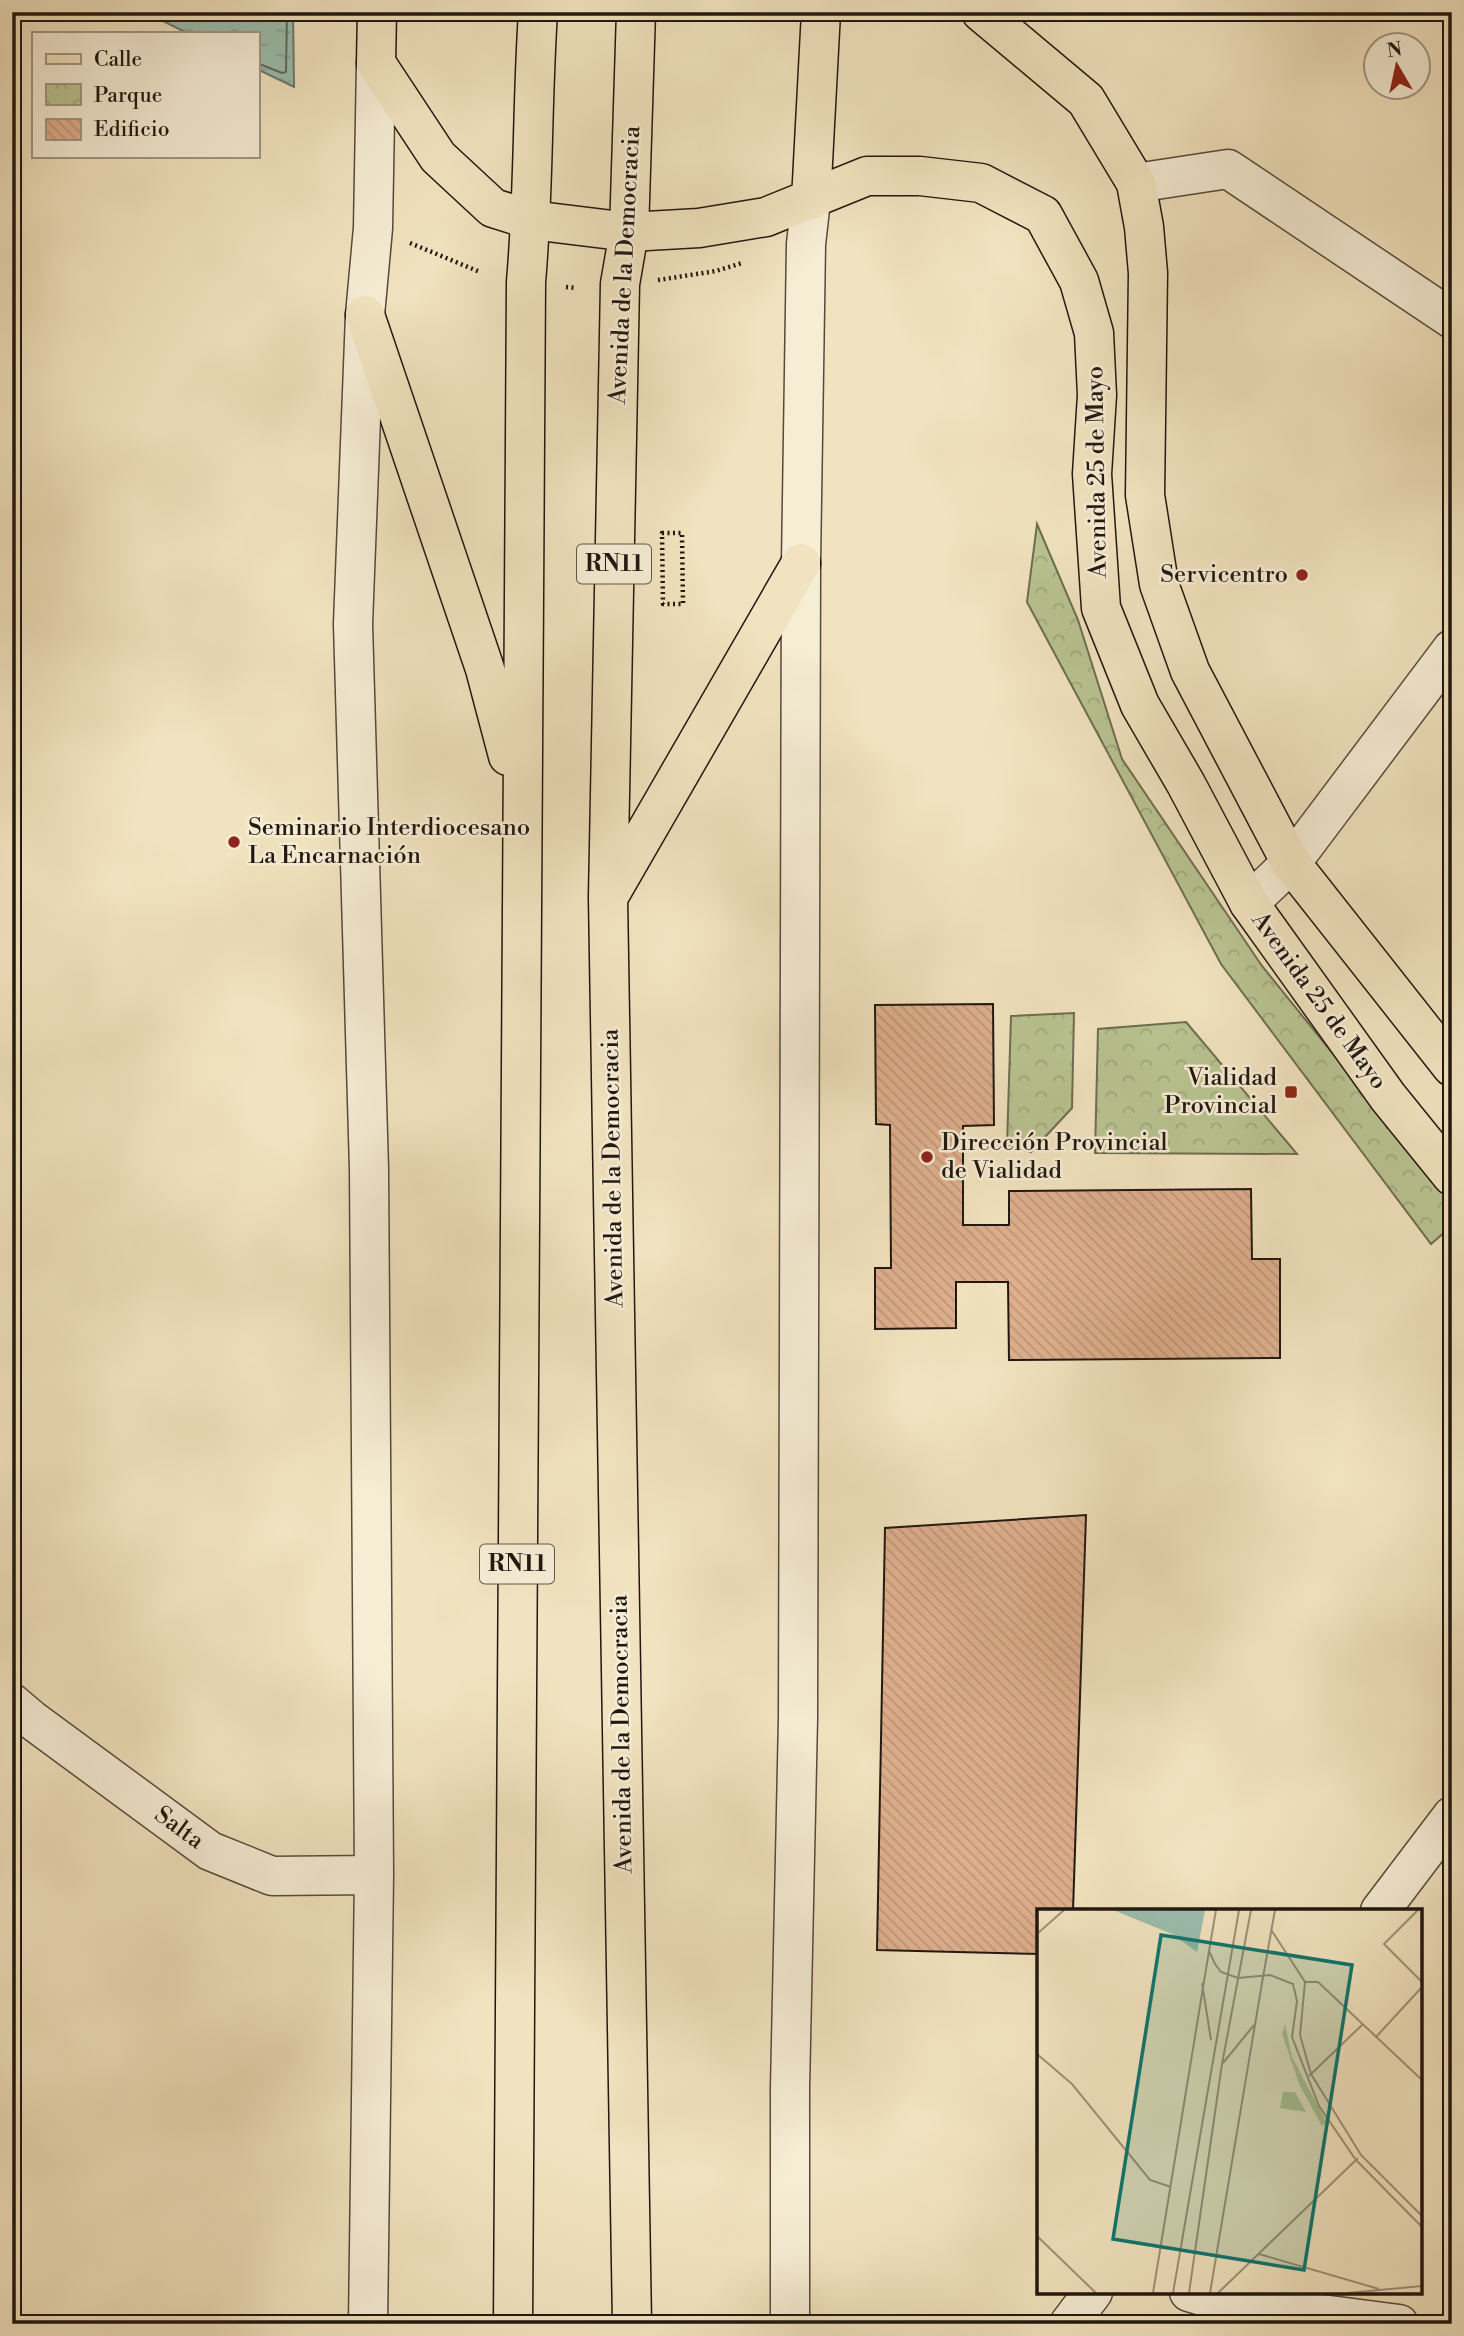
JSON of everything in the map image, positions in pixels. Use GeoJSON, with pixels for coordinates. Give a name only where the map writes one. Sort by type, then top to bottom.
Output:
{"type":"FeatureCollection","features":[{"type":"Feature","properties":{"kind":"main road"},"geometry":{"type":"LineString","coordinates":[[376,64],[377,12]]}},
{"type":"Feature","properties":{"kind":"main road","name":"RN11"},"geometry":{"type":"LineString","coordinates":[[513,2324],[526,282],[531,220],[533,88],[538,12]]}},
{"type":"Feature","properties":{"kind":"main road","name":"Avenida de la Democracia"},"geometry":{"type":"LineString","coordinates":[[632,2324],[608,897],[620,285],[629,232],[636,12]]}},
{"type":"Feature","properties":{"kind":"main road"},"geometry":{"type":"LineString","coordinates":[[811,200],[821,12]]}},
{"type":"Feature","properties":{"kind":"main road"},"geometry":{"type":"LineString","coordinates":[[981,12],[1086,100],[1136,183]]}},
{"type":"Feature","properties":{"kind":"main road","name":"Avenida 25 de Mayo"},"geometry":{"type":"LineString","coordinates":[[376,64],[438,157],[493,208],[531,220],[629,232],[699,228],[766,217],[867,176],[920,176],[981,183],[1043,215],[1079,281],[1094,333],[1097,395],[1092,474],[1101,608],[1140,705],[1186,784],[1249,903],[1388,1097],[1452,1176]]}},
{"type":"Feature","properties":{"kind":"main road","name":"Avenida 25 de Mayo"},"geometry":{"type":"LineString","coordinates":[[1136,183],[1144,227],[1148,273],[1145,495],[1159,584],[1189,671],[1290,863],[1452,1067]]}},
{"type":"Feature","properties":{"kind":"main road"},"geometry":{"type":"LineString","coordinates":[[365,315],[485,669],[521,805]]}},
{"type":"Feature","properties":{"kind":"main road"},"geometry":{"type":"LineString","coordinates":[[608,897],[801,563]]}},
{"type":"Feature","properties":{"kind":"street"},"geometry":{"type":"LineString","coordinates":[[368,2324],[374,1875],[369,1169],[353,624],[365,315],[373,228],[376,64]]}},
{"type":"Feature","properties":{"kind":"street"},"geometry":{"type":"LineString","coordinates":[[1136,183],[1228,169],[1452,319]]}},
{"type":"Feature","properties":{"kind":"street"},"geometry":{"type":"LineString","coordinates":[[790,2324],[790,2088],[798,1718],[801,563],[806,244],[811,200]]}},
{"type":"Feature","properties":{"kind":"street"},"geometry":{"type":"LineString","coordinates":[[1249,903],[1290,863],[1452,649]]}},
{"type":"Feature","properties":{"kind":"street","name":"Salta"},"geometry":{"type":"LineString","coordinates":[[12,1703],[210,1851],[272,1876],[374,1875]]}},
{"type":"Feature","properties":{"kind":"street"},"geometry":{"type":"LineString","coordinates":[[1382,1909],[1452,1816]]}},
{"type":"Feature","properties":{"kind":"street"},"geometry":{"type":"LineString","coordinates":[[1069,2324],[1092,2294]]}},
{"type":"Feature","properties":{"kind":"street"},"geometry":{"type":"LineString","coordinates":[[1196,2294],[1219,2301],[1399,2324]]}},
{"type":"Feature","properties":{"kind":"path"},"geometry":{"type":"LineString","coordinates":[[373,228],[480,272]]}},
{"type":"Feature","properties":{"kind":"path"},"geometry":{"type":"LineString","coordinates":[[662,533],[682,533],[683,604],[663,604],[662,566],[662,533]]}},
{"type":"Feature","properties":{"kind":"green space"},"geometry":{"type":"Polygon","coordinates":[[[1037,524],[1078,620],[1122,759],[1262,966],[1452,1201],[1452,1226],[1431,1244],[1221,964],[1027,602],[1037,524]]]}},
{"type":"Feature","properties":{"kind":"green space"},"geometry":{"type":"Polygon","coordinates":[[[1074,1013],[1072,1108],[1031,1152],[1007,1145],[1011,1016],[1074,1013]]]}},
{"type":"Feature","properties":{"kind":"green space"},"geometry":{"type":"Polygon","coordinates":[[[1186,1022],[1297,1154],[1095,1153],[1098,1029],[1186,1022]]]}},
{"type":"Feature","properties":{"kind":"water"},"geometry":{"type":"Polygon","coordinates":[[[145,12],[293,12],[294,87],[259,70],[259,32],[185,32],[145,12]]]}},
{"type":"Feature","properties":{"kind":"building","name":"Dirección Provincial de Vialidad"},"geometry":{"type":"Polygon","coordinates":[[[993,1004],[994,1125],[963,1126],[963,1225],[1009,1225],[1009,1191],[1251,1189],[1252,1259],[1280,1259],[1280,1358],[1009,1360],[1008,1282],[956,1282],[956,1328],[875,1329],[875,1268],[891,1268],[890,1125],[876,1124],[875,1005],[993,1004]]]}},
{"type":"Feature","properties":{"kind":"building"},"geometry":{"type":"Polygon","coordinates":[[[1086,1515],[1073,1909],[1037,1909],[1037,1954],[877,1950],[885,1528],[1086,1515]]]}},
{"type":"Feature","properties":{"kind":"place","name":"Servicentro"},"geometry":{"type":"Point","coordinates":[1302,575]}},
{"type":"Feature","properties":{"kind":"place","name":"Seminario Interdiocesano La Encarnación"},"geometry":{"type":"Point","coordinates":[234,842]}},
{"type":"Feature","properties":{"kind":"place","name":"Vialidad Provincial"},"geometry":{"type":"Point","coordinates":[1291,1092]}},
{"type":"Feature","properties":{"kind":"place","name":"Dirección Provincial de Vialidad"},"geometry":{"type":"Point","coordinates":[927,1157]}}]}
